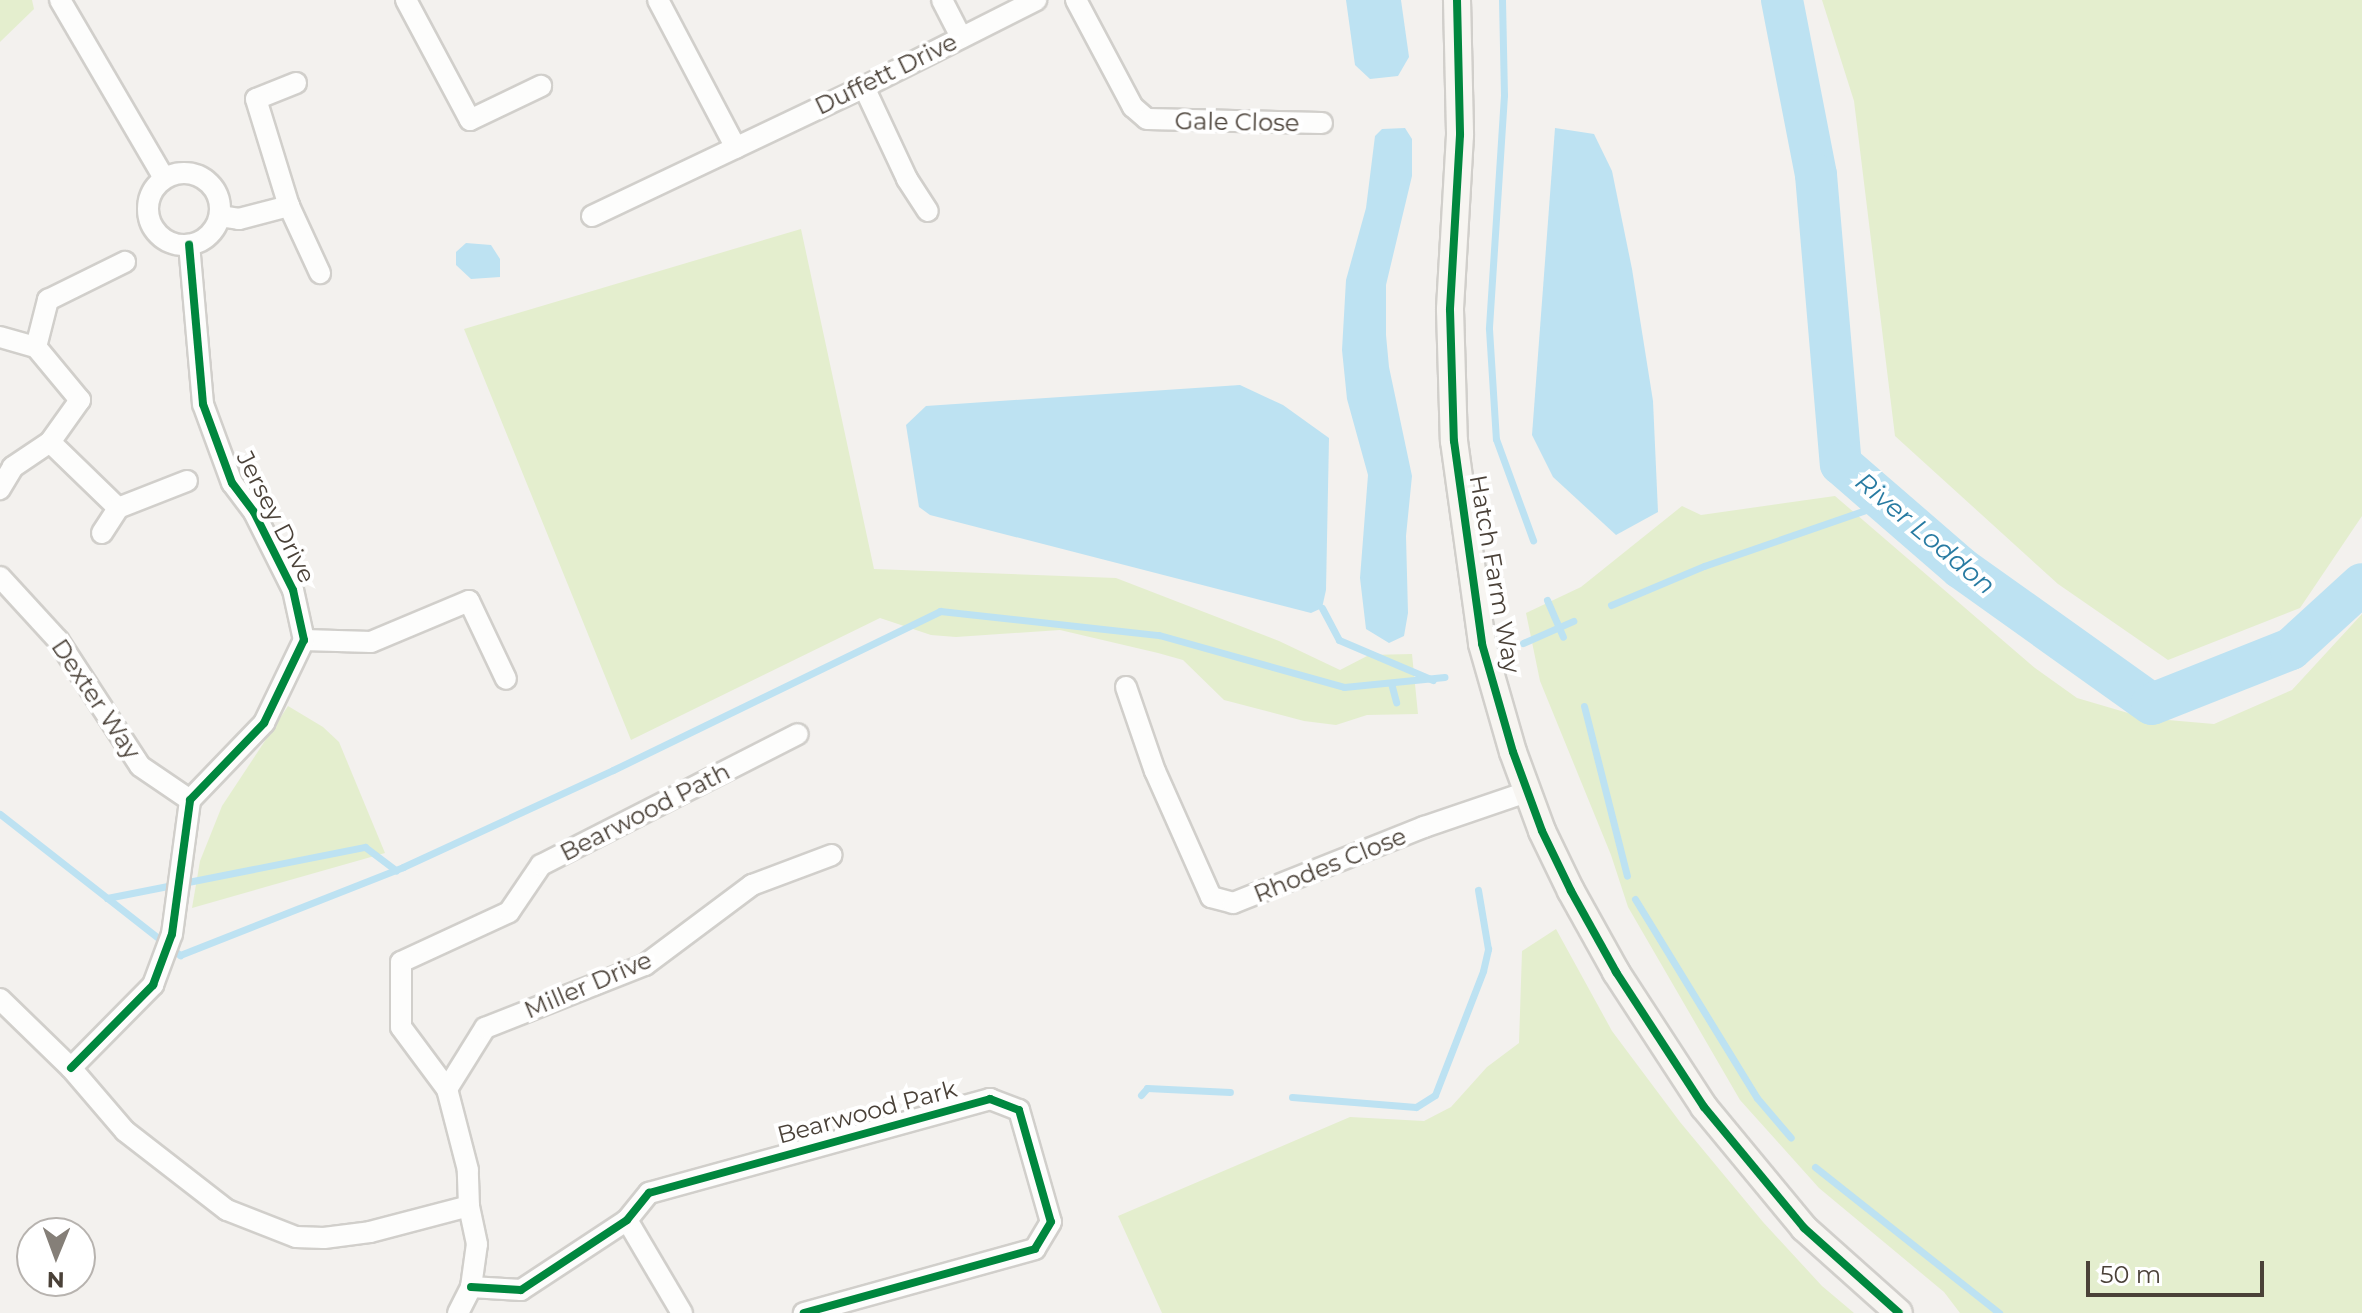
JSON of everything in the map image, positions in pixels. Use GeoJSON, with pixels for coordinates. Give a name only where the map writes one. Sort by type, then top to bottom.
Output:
{"type":"FeatureCollection","features":[{"type":"Feature","properties":{"kind":"street"},"geometry":{"type":"LineString","coordinates":[[60,0],[164,178]]}},
{"type":"Feature","properties":{"kind":"street"},"geometry":{"type":"LineString","coordinates":[[406,0],[470,120],[541,86]]}},
{"type":"Feature","properties":{"kind":"street"},"geometry":{"type":"LineString","coordinates":[[658,0],[736,148]]}},
{"type":"Feature","properties":{"kind":"street"},"geometry":{"type":"LineString","coordinates":[[942,0],[961,37]]}},
{"type":"Feature","properties":{"kind":"street","name":"Duffett Drive"},"geometry":{"type":"LineString","coordinates":[[592,216],[864,87],[1036,0]]}},
{"type":"Feature","properties":{"kind":"street","name":"Gale Close"},"geometry":{"type":"LineString","coordinates":[[1076,0],[1133,107],[1147,119],[1322,123]]}},
{"type":"Feature","properties":{"kind":"street","name":"Hatch Farm Way"},"geometry":{"type":"LineString","coordinates":[[1457,0],[1460,135],[1449,336],[1454,441],[1482,644],[1527,792],[1578,905],[1662,1047],[1704,1107],[1804,1228],[1899,1313]]}},
{"type":"Feature","properties":{"kind":"street"},"geometry":{"type":"LineString","coordinates":[[296,83],[256,99],[289,206],[320,273]]}},
{"type":"Feature","properties":{"kind":"street"},"geometry":{"type":"LineString","coordinates":[[864,87],[907,179],[928,211]]}},
{"type":"Feature","properties":{"kind":"street"},"geometry":{"type":"LineString","coordinates":[[188,172],[209,182],[220,204],[220,216],[209,235],[189,245],[169,242],[161,237],[148,218],[150,195],[164,178],[188,172]]}},
{"type":"Feature","properties":{"kind":"street"},"geometry":{"type":"LineString","coordinates":[[220,216],[239,219],[289,206]]}},
{"type":"Feature","properties":{"kind":"street","name":"Jersey Drive"},"geometry":{"type":"LineString","coordinates":[[189,245],[203,404],[232,483],[254,512],[293,590],[304,640]]}},
{"type":"Feature","properties":{"kind":"street"},"geometry":{"type":"LineString","coordinates":[[36,347],[48,300],[125,262]]}},
{"type":"Feature","properties":{"kind":"street"},"geometry":{"type":"LineString","coordinates":[[0,337],[36,347],[80,400],[50,442],[13,467],[0,489]]}},
{"type":"Feature","properties":{"kind":"street"},"geometry":{"type":"LineString","coordinates":[[50,442],[118,508]]}},
{"type":"Feature","properties":{"kind":"street"},"geometry":{"type":"LineString","coordinates":[[102,533],[118,508],[187,481]]}},
{"type":"Feature","properties":{"kind":"street","name":"Dexter Way"},"geometry":{"type":"LineString","coordinates":[[3,588],[58,640],[140,766],[190,800]]}},
{"type":"Feature","properties":{"kind":"street"},"geometry":{"type":"LineString","coordinates":[[71,1068],[153,985],[172,934],[190,800],[264,723],[304,640],[371,642],[469,601],[506,679]]}},
{"type":"Feature","properties":{"kind":"street","name":"Rhodes Close"},"geometry":{"type":"LineString","coordinates":[[1126,687],[1155,771],[1211,897],[1233,903],[1424,827],[1527,792]]}},
{"type":"Feature","properties":{"kind":"street","name":"Bearwood Path"},"geometry":{"type":"LineString","coordinates":[[458,1313],[471,1287],[477,1244],[469,1206],[468,1170],[447,1089],[401,1027],[401,962],[509,912],[541,865],[798,734]]}},
{"type":"Feature","properties":{"kind":"street","name":"Miller Drive"},"geometry":{"type":"LineString","coordinates":[[447,1089],[485,1028],[645,965],[752,885],[832,855]]}},
{"type":"Feature","properties":{"kind":"street"},"geometry":{"type":"LineString","coordinates":[[0,999],[71,1068],[125,1131],[227,1210],[296,1237],[341,1237],[469,1206]]}},
{"type":"Feature","properties":{"kind":"street","name":"Bearwood Park"},"geometry":{"type":"LineString","coordinates":[[471,1287],[521,1290],[627,1220],[649,1193],[990,1099],[1019,1110],[1051,1222],[1035,1249],[804,1313]]}},
{"type":"Feature","properties":{"kind":"street"},"geometry":{"type":"LineString","coordinates":[[627,1220],[682,1313]]}},
{"type":"Feature","properties":{"kind":"green space"},"geometry":{"type":"Polygon","coordinates":[[[0,0],[32,0],[34,9],[0,42],[0,0]]]}},
{"type":"Feature","properties":{"kind":"green space"},"geometry":{"type":"Polygon","coordinates":[[[1822,0],[2362,0],[2362,516],[2300,608],[2168,660],[2058,584],[1895,436],[1854,101],[1822,0]]]}},
{"type":"Feature","properties":{"kind":"green space"},"geometry":{"type":"Polygon","coordinates":[[[801,229],[874,569],[1116,578],[1279,641],[1340,670],[1369,655],[1412,654],[1418,714],[1367,715],[1336,725],[1304,721],[1224,700],[1183,660],[1158,653],[1060,630],[956,637],[931,635],[880,618],[631,740],[464,329],[801,229]]]}},
{"type":"Feature","properties":{"kind":"green space"},"geometry":{"type":"Polygon","coordinates":[[[1835,496],[2035,668],[2077,698],[2145,718],[2214,724],[2292,690],[2362,614],[2362,1313],[1960,1313],[1944,1292],[1819,1188],[1740,1100],[1628,907],[1611,855],[1540,681],[1526,613],[1581,587],[1682,506],[1701,515],[1835,496]]]}},
{"type":"Feature","properties":{"kind":"green space"},"geometry":{"type":"Polygon","coordinates":[[[288,706],[323,727],[339,742],[385,853],[192,908],[200,861],[222,806],[288,706]]]}},
{"type":"Feature","properties":{"kind":"green space"},"geometry":{"type":"Polygon","coordinates":[[[1556,929],[1612,1031],[1680,1122],[1763,1222],[1822,1286],[1854,1313],[1162,1313],[1118,1216],[1350,1117],[1424,1121],[1451,1107],[1487,1067],[1519,1043],[1522,951],[1556,929]]]}},
{"type":"Feature","properties":{"kind":"water"},"geometry":{"type":"Polygon","coordinates":[[[1346,0],[1401,0],[1409,57],[1398,76],[1370,79],[1355,65],[1346,0]]]}},
{"type":"Feature","properties":{"kind":"water"},"geometry":{"type":"Polygon","coordinates":[[[1405,128],[1412,139],[1412,176],[1386,285],[1386,335],[1389,367],[1412,476],[1406,536],[1408,613],[1404,636],[1389,643],[1366,629],[1360,578],[1368,475],[1347,399],[1342,350],[1346,280],[1366,208],[1375,136],[1382,129],[1405,128]]]}},
{"type":"Feature","properties":{"kind":"water"},"geometry":{"type":"Polygon","coordinates":[[[1555,128],[1594,134],[1612,171],[1632,269],[1653,401],[1658,512],[1616,535],[1553,477],[1532,435],[1555,128]]]}},
{"type":"Feature","properties":{"kind":"water"},"geometry":{"type":"Polygon","coordinates":[[[466,243],[491,245],[500,259],[500,277],[471,279],[456,265],[456,252],[466,243]]]}},
{"type":"Feature","properties":{"kind":"water"},"geometry":{"type":"Polygon","coordinates":[[[1240,385],[1283,405],[1329,438],[1326,590],[1322,608],[1311,613],[930,515],[919,507],[906,425],[926,406],[1240,385]]]}},
{"type":"Feature","properties":{"kind":"waterway"},"geometry":{"type":"LineString","coordinates":[[1502,0],[1504,95],[1489,329],[1496,439],[1533,540]]}},
{"type":"Feature","properties":{"kind":"waterway","name":"River Loddon"},"geometry":{"type":"LineString","coordinates":[[1782,0],[1816,175],[1841,464],[1961,568],[2152,704],[2291,649],[2362,584]]}},
{"type":"Feature","properties":{"kind":"waterway"},"geometry":{"type":"LineString","coordinates":[[1611,605],[1704,566],[1886,503]]}},
{"type":"Feature","properties":{"kind":"waterway"},"geometry":{"type":"LineString","coordinates":[[1547,600],[1563,637]]}},
{"type":"Feature","properties":{"kind":"waterway"},"geometry":{"type":"LineString","coordinates":[[1322,608],[1339,640],[1433,680]]}},
{"type":"Feature","properties":{"kind":"waterway"},"geometry":{"type":"LineString","coordinates":[[0,814],[180,955],[403,867],[613,770],[940,611],[1159,635],[1344,687],[1445,677]]}},
{"type":"Feature","properties":{"kind":"waterway"},"geometry":{"type":"LineString","coordinates":[[1523,643],[1573,621]]}},
{"type":"Feature","properties":{"kind":"waterway"},"geometry":{"type":"LineString","coordinates":[[1391,683],[1396,702]]}},
{"type":"Feature","properties":{"kind":"waterway"},"geometry":{"type":"LineString","coordinates":[[1584,706],[1627,876]]}},
{"type":"Feature","properties":{"kind":"waterway"},"geometry":{"type":"LineString","coordinates":[[107,898],[365,847],[396,870]]}},
{"type":"Feature","properties":{"kind":"waterway"},"geometry":{"type":"LineString","coordinates":[[1292,1097],[1416,1107],[1435,1095],[1483,971],[1488,949],[1478,890]]}},
{"type":"Feature","properties":{"kind":"waterway"},"geometry":{"type":"LineString","coordinates":[[1635,899],[1757,1098],[1791,1138]]}},
{"type":"Feature","properties":{"kind":"waterway"},"geometry":{"type":"LineString","coordinates":[[1141,1095],[1147,1088],[1230,1092]]}},
{"type":"Feature","properties":{"kind":"waterway"},"geometry":{"type":"LineString","coordinates":[[1815,1167],[1999,1313]]}},
{"type":"Feature","properties":{"kind":"cycle path"},"geometry":{"type":"LineString","coordinates":[[1457,0],[1460,135],[1450,310],[1454,441],[1482,644],[1513,752],[1542,831],[1571,891],[1616,972],[1704,1107],[1804,1228],[1899,1313]]}},
{"type":"Feature","properties":{"kind":"cycle path"},"geometry":{"type":"LineString","coordinates":[[71,1068],[153,985],[172,934],[190,800],[264,723],[304,640],[293,590],[254,512],[232,483],[203,404],[189,245]]}},
{"type":"Feature","properties":{"kind":"cycle path"},"geometry":{"type":"LineString","coordinates":[[471,1287],[521,1290],[627,1220],[649,1193],[990,1099],[1019,1110],[1051,1222],[1035,1249],[804,1313]]}}]}
